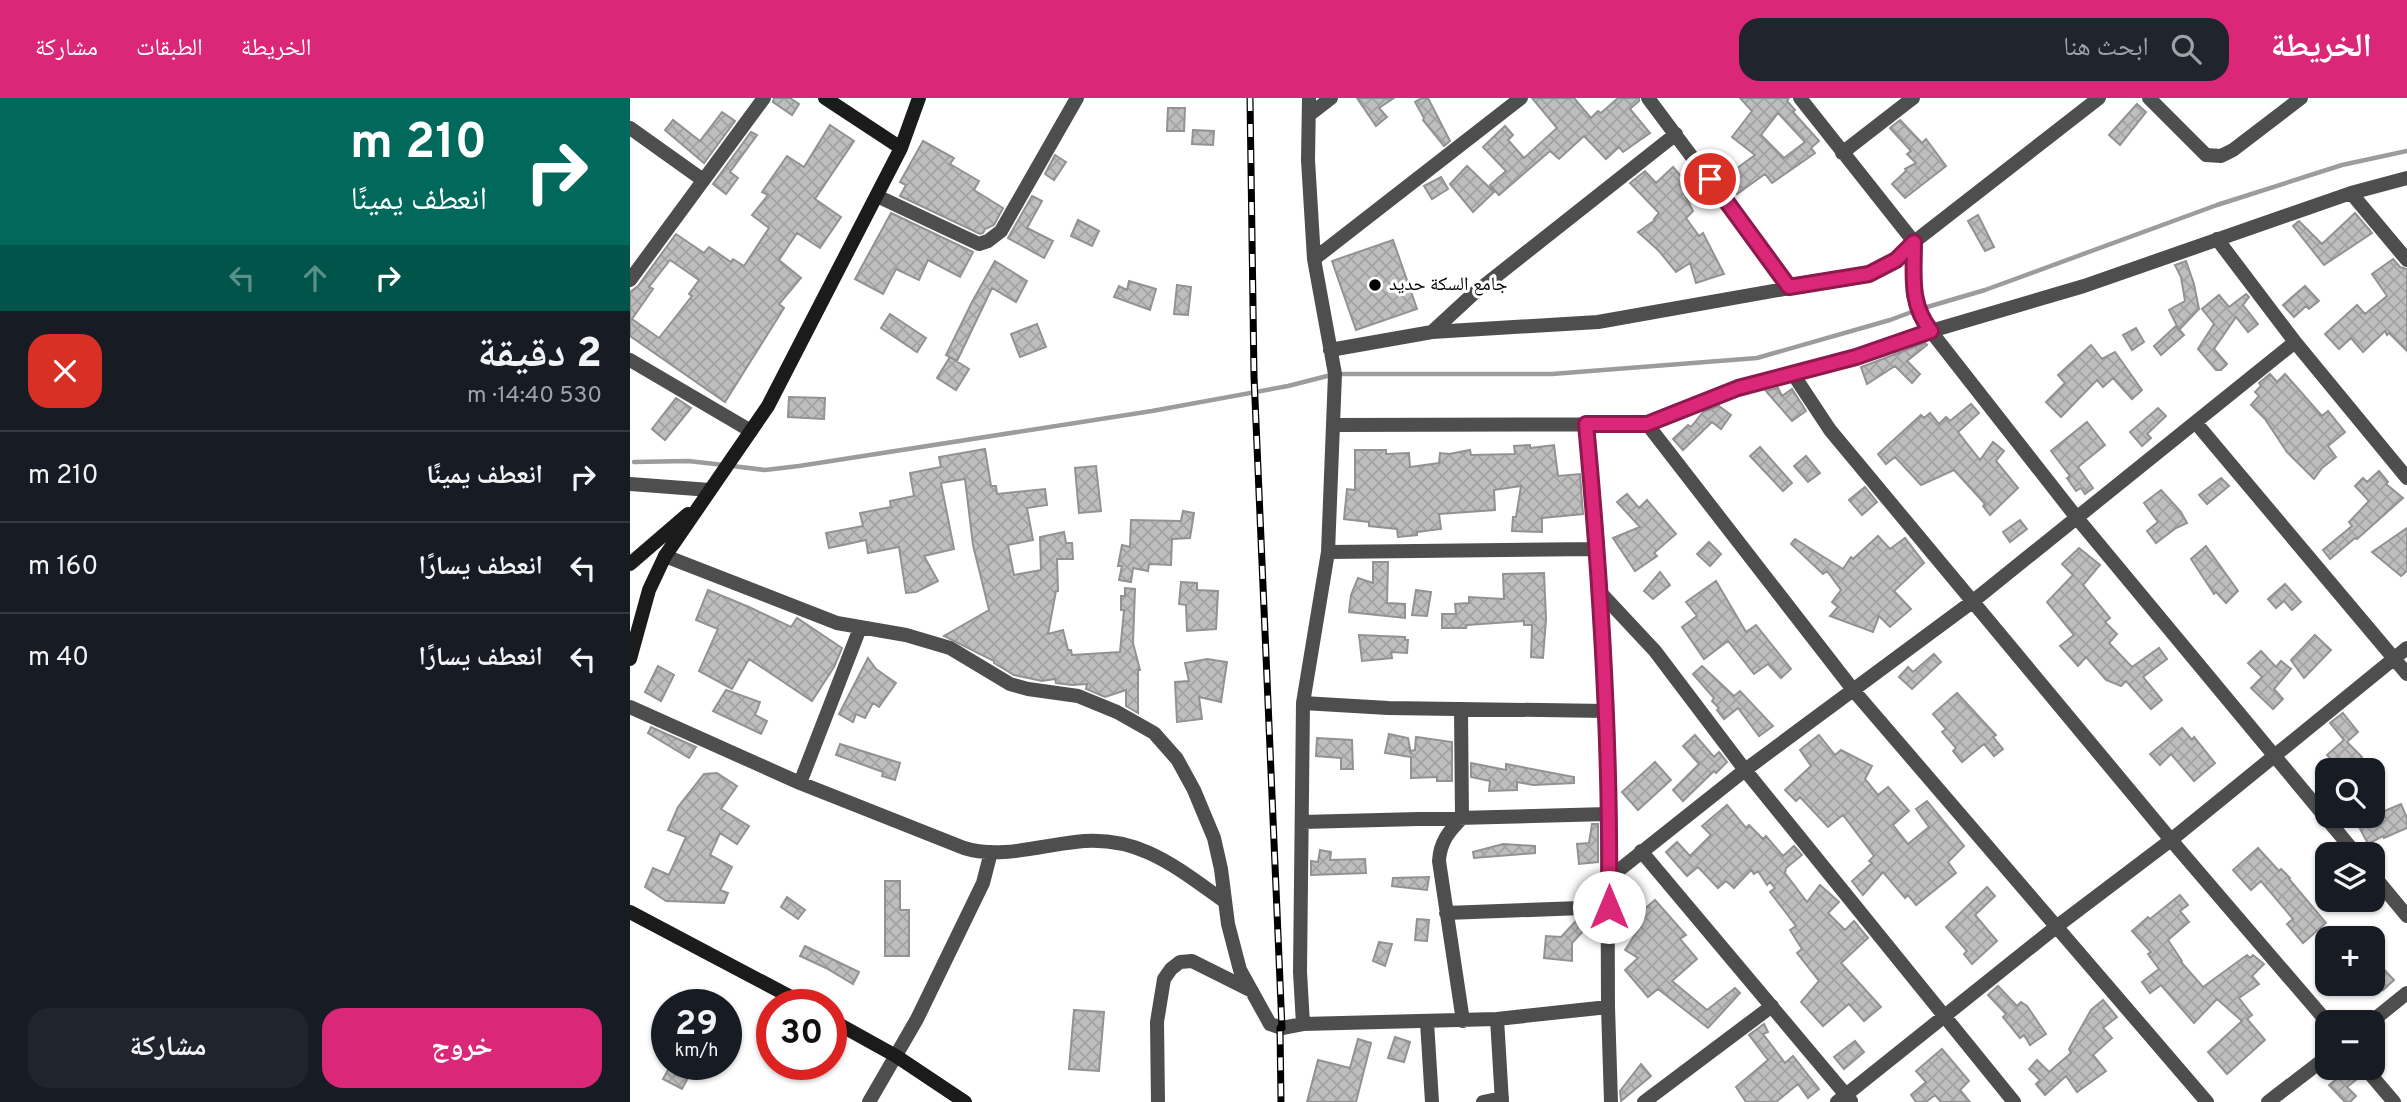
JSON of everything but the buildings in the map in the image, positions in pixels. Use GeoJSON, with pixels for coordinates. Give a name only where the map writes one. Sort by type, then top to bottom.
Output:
{"type":"FeatureCollection","features":[{"type":"Feature","properties":{"kind":"main road"},"geometry":{"type":"LineString","coordinates":[[825,98],[901,148]]}},
{"type":"Feature","properties":{"kind":"main road"},"geometry":{"type":"LineString","coordinates":[[630,659],[649,590],[665,555],[748,437],[785,373],[901,148],[919,98]]}},
{"type":"Feature","properties":{"kind":"main road"},"geometry":{"type":"LineString","coordinates":[[630,564],[711,490]]}},
{"type":"Feature","properties":{"kind":"main road"},"geometry":{"type":"LineString","coordinates":[[630,912],[776,989]]}},
{"type":"Feature","properties":{"kind":"main road"},"geometry":{"type":"LineString","coordinates":[[847,1029],[896,1056],[965,1102]]}},
{"type":"Feature","properties":{"kind":"street"},"geometry":{"type":"LineString","coordinates":[[631,276],[764,98]]}},
{"type":"Feature","properties":{"kind":"street"},"geometry":{"type":"LineString","coordinates":[[877,196],[979,244],[988,241],[1001,231],[1077,98]]}},
{"type":"Feature","properties":{"kind":"street"},"geometry":{"type":"LineString","coordinates":[[1303,1024],[1300,972],[1304,703],[1328,552],[1335,374],[1314,259],[1308,160],[1309,98]]}},
{"type":"Feature","properties":{"kind":"street"},"geometry":{"type":"LineString","coordinates":[[1309,115],[1331,98]]}},
{"type":"Feature","properties":{"kind":"street"},"geometry":{"type":"LineString","coordinates":[[1314,259],[1521,98]]}},
{"type":"Feature","properties":{"kind":"street"},"geometry":{"type":"LineString","coordinates":[[1648,98],[1789,287]]}},
{"type":"Feature","properties":{"kind":"street"},"geometry":{"type":"LineString","coordinates":[[1800,98],[1914,242],[1913,283],[1917,310],[1931,331],[2077,518],[2346,842]]}},
{"type":"Feature","properties":{"kind":"street"},"geometry":{"type":"LineString","coordinates":[[1842,153],[1913,98]]}},
{"type":"Feature","properties":{"kind":"street"},"geometry":{"type":"LineString","coordinates":[[1330,350],[1432,332],[1598,322],[1869,274],[1896,260],[1914,242],[2099,98]]}},
{"type":"Feature","properties":{"kind":"street"},"geometry":{"type":"LineString","coordinates":[[2149,98],[2206,155],[2214,157],[2233,150],[2301,98]]}},
{"type":"Feature","properties":{"kind":"street"},"geometry":{"type":"LineString","coordinates":[[630,128],[703,180]]}},
{"type":"Feature","properties":{"kind":"street"},"geometry":{"type":"LineString","coordinates":[[1432,332],[1471,296],[1676,134]]}},
{"type":"Feature","properties":{"kind":"street"},"geometry":{"type":"LineString","coordinates":[[1334,425],[1647,424],[1738,388],[1856,357],[1931,331],[2084,286],[2351,193],[2407,178]]}},
{"type":"Feature","properties":{"kind":"street"},"geometry":{"type":"LineString","coordinates":[[2351,193],[2407,260]]}},
{"type":"Feature","properties":{"kind":"street"},"geometry":{"type":"LineString","coordinates":[[2217,239],[2295,342],[2407,478]]}},
{"type":"Feature","properties":{"kind":"street"},"geometry":{"type":"LineString","coordinates":[[1609,878],[1745,770],[1972,602],[2295,342]]}},
{"type":"Feature","properties":{"kind":"street"},"geometry":{"type":"LineString","coordinates":[[630,360],[748,437]]}},
{"type":"Feature","properties":{"kind":"street"},"geometry":{"type":"LineString","coordinates":[[1793,374],[1830,430],[2171,841],[2317,1010]]}},
{"type":"Feature","properties":{"kind":"street"},"geometry":{"type":"LineString","coordinates":[[2196,423],[2407,674]]}},
{"type":"Feature","properties":{"kind":"street"},"geometry":{"type":"LineString","coordinates":[[1586,424],[1598,549],[1598,590],[1607,711],[1608,1007],[1612,1102]]}},
{"type":"Feature","properties":{"kind":"street"},"geometry":{"type":"LineString","coordinates":[[1647,424],[1854,691],[2207,1102]]}},
{"type":"Feature","properties":{"kind":"street"},"geometry":{"type":"LineString","coordinates":[[630,484],[711,490]]}},
{"type":"Feature","properties":{"kind":"street"},"geometry":{"type":"LineString","coordinates":[[1328,552],[1598,549]]}},
{"type":"Feature","properties":{"kind":"street"},"geometry":{"type":"LineString","coordinates":[[665,555],[837,623],[906,635],[950,648],[1010,684],[1028,690],[1078,696],[1117,712],[1154,733],[1177,759],[1195,790],[1214,838],[1224,901],[1240,970],[1264,1016],[1275,1027],[1497,1019],[1608,1007]]}},
{"type":"Feature","properties":{"kind":"street"},"geometry":{"type":"LineString","coordinates":[[1598,590],[1655,651],[1745,770],[2014,1102]]}},
{"type":"Feature","properties":{"kind":"street"},"geometry":{"type":"LineString","coordinates":[[800,783],[860,628]]}},
{"type":"Feature","properties":{"kind":"street"},"geometry":{"type":"LineString","coordinates":[[1641,851],[1772,1006],[1845,1100],[1944,1015],[2171,841],[2407,648]]}},
{"type":"Feature","properties":{"kind":"street"},"geometry":{"type":"LineString","coordinates":[[1304,703],[1388,708],[1607,711]]}},
{"type":"Feature","properties":{"kind":"street"},"geometry":{"type":"LineString","coordinates":[[630,707],[800,783],[976,852],[1076,841],[1110,841],[1141,848],[1169,862],[1224,901]]}},
{"type":"Feature","properties":{"kind":"street"},"geometry":{"type":"LineString","coordinates":[[1461,709],[1462,818],[1440,846],[1440,876],[1463,1021]]}},
{"type":"Feature","properties":{"kind":"street"},"geometry":{"type":"LineString","coordinates":[[1302,822],[1608,814]]}},
{"type":"Feature","properties":{"kind":"street"},"geometry":{"type":"LineString","coordinates":[[869,1102],[896,1056],[983,883],[991,852]]}},
{"type":"Feature","properties":{"kind":"street"},"geometry":{"type":"LineString","coordinates":[[2385,889],[2407,916]]}},
{"type":"Feature","properties":{"kind":"street"},"geometry":{"type":"LineString","coordinates":[[1446,913],[1609,907]]}},
{"type":"Feature","properties":{"kind":"street"},"geometry":{"type":"LineString","coordinates":[[1158,1102],[1157,1022],[1164,979],[1171,970],[1180,962],[1192,961],[1253,992]]}},
{"type":"Feature","properties":{"kind":"street"},"geometry":{"type":"LineString","coordinates":[[2385,1011],[2407,993]]}},
{"type":"Feature","properties":{"kind":"street"},"geometry":{"type":"LineString","coordinates":[[1644,1102],[1772,1006]]}},
{"type":"Feature","properties":{"kind":"street"},"geometry":{"type":"LineString","coordinates":[[1483,1102],[1502,1100],[1497,1019]]}},
{"type":"Feature","properties":{"kind":"street"},"geometry":{"type":"LineString","coordinates":[[1427,1022],[1432,1102]]}},
{"type":"Feature","properties":{"kind":"street"},"geometry":{"type":"LineString","coordinates":[[2268,1102],[2315,1066]]}},
{"type":"Feature","properties":{"kind":"street"},"geometry":{"type":"LineString","coordinates":[[2375,1080],[2394,1102]]}},
{"type":"Feature","properties":{"kind":"waterway"},"geometry":{"type":"LineString","coordinates":[[732,466],[765,470],[799,466],[1152,411],[1288,386],[1335,374],[1552,374],[1757,358],[1985,290],[2217,205],[2342,165],[2407,151]]}},
{"type":"Feature","properties":{"kind":"waterway"},"geometry":{"type":"LineString","coordinates":[[634,462],[688,461],[724,465]]}},
{"type":"Feature","properties":{"kind":"railway"},"geometry":{"type":"LineString","coordinates":[[1250,98],[1254,376],[1282,1028],[1281,1102]]}},
{"type":"Feature","properties":{"kind":"place","name":"جامع السكة حديد"},"geometry":{"type":"Point","coordinates":[1375,285]}},
{"type":"Feature","properties":{"kind":"route"},"geometry":{"type":"LineString","coordinates":[[1609,907],[1607,711],[1598,590],[1598,549],[1586,424],[1647,424],[1738,388],[1856,357],[1931,331],[1917,310],[1913,283],[1914,242],[1896,260],[1869,274],[1789,287],[1710,179]]}}]}
